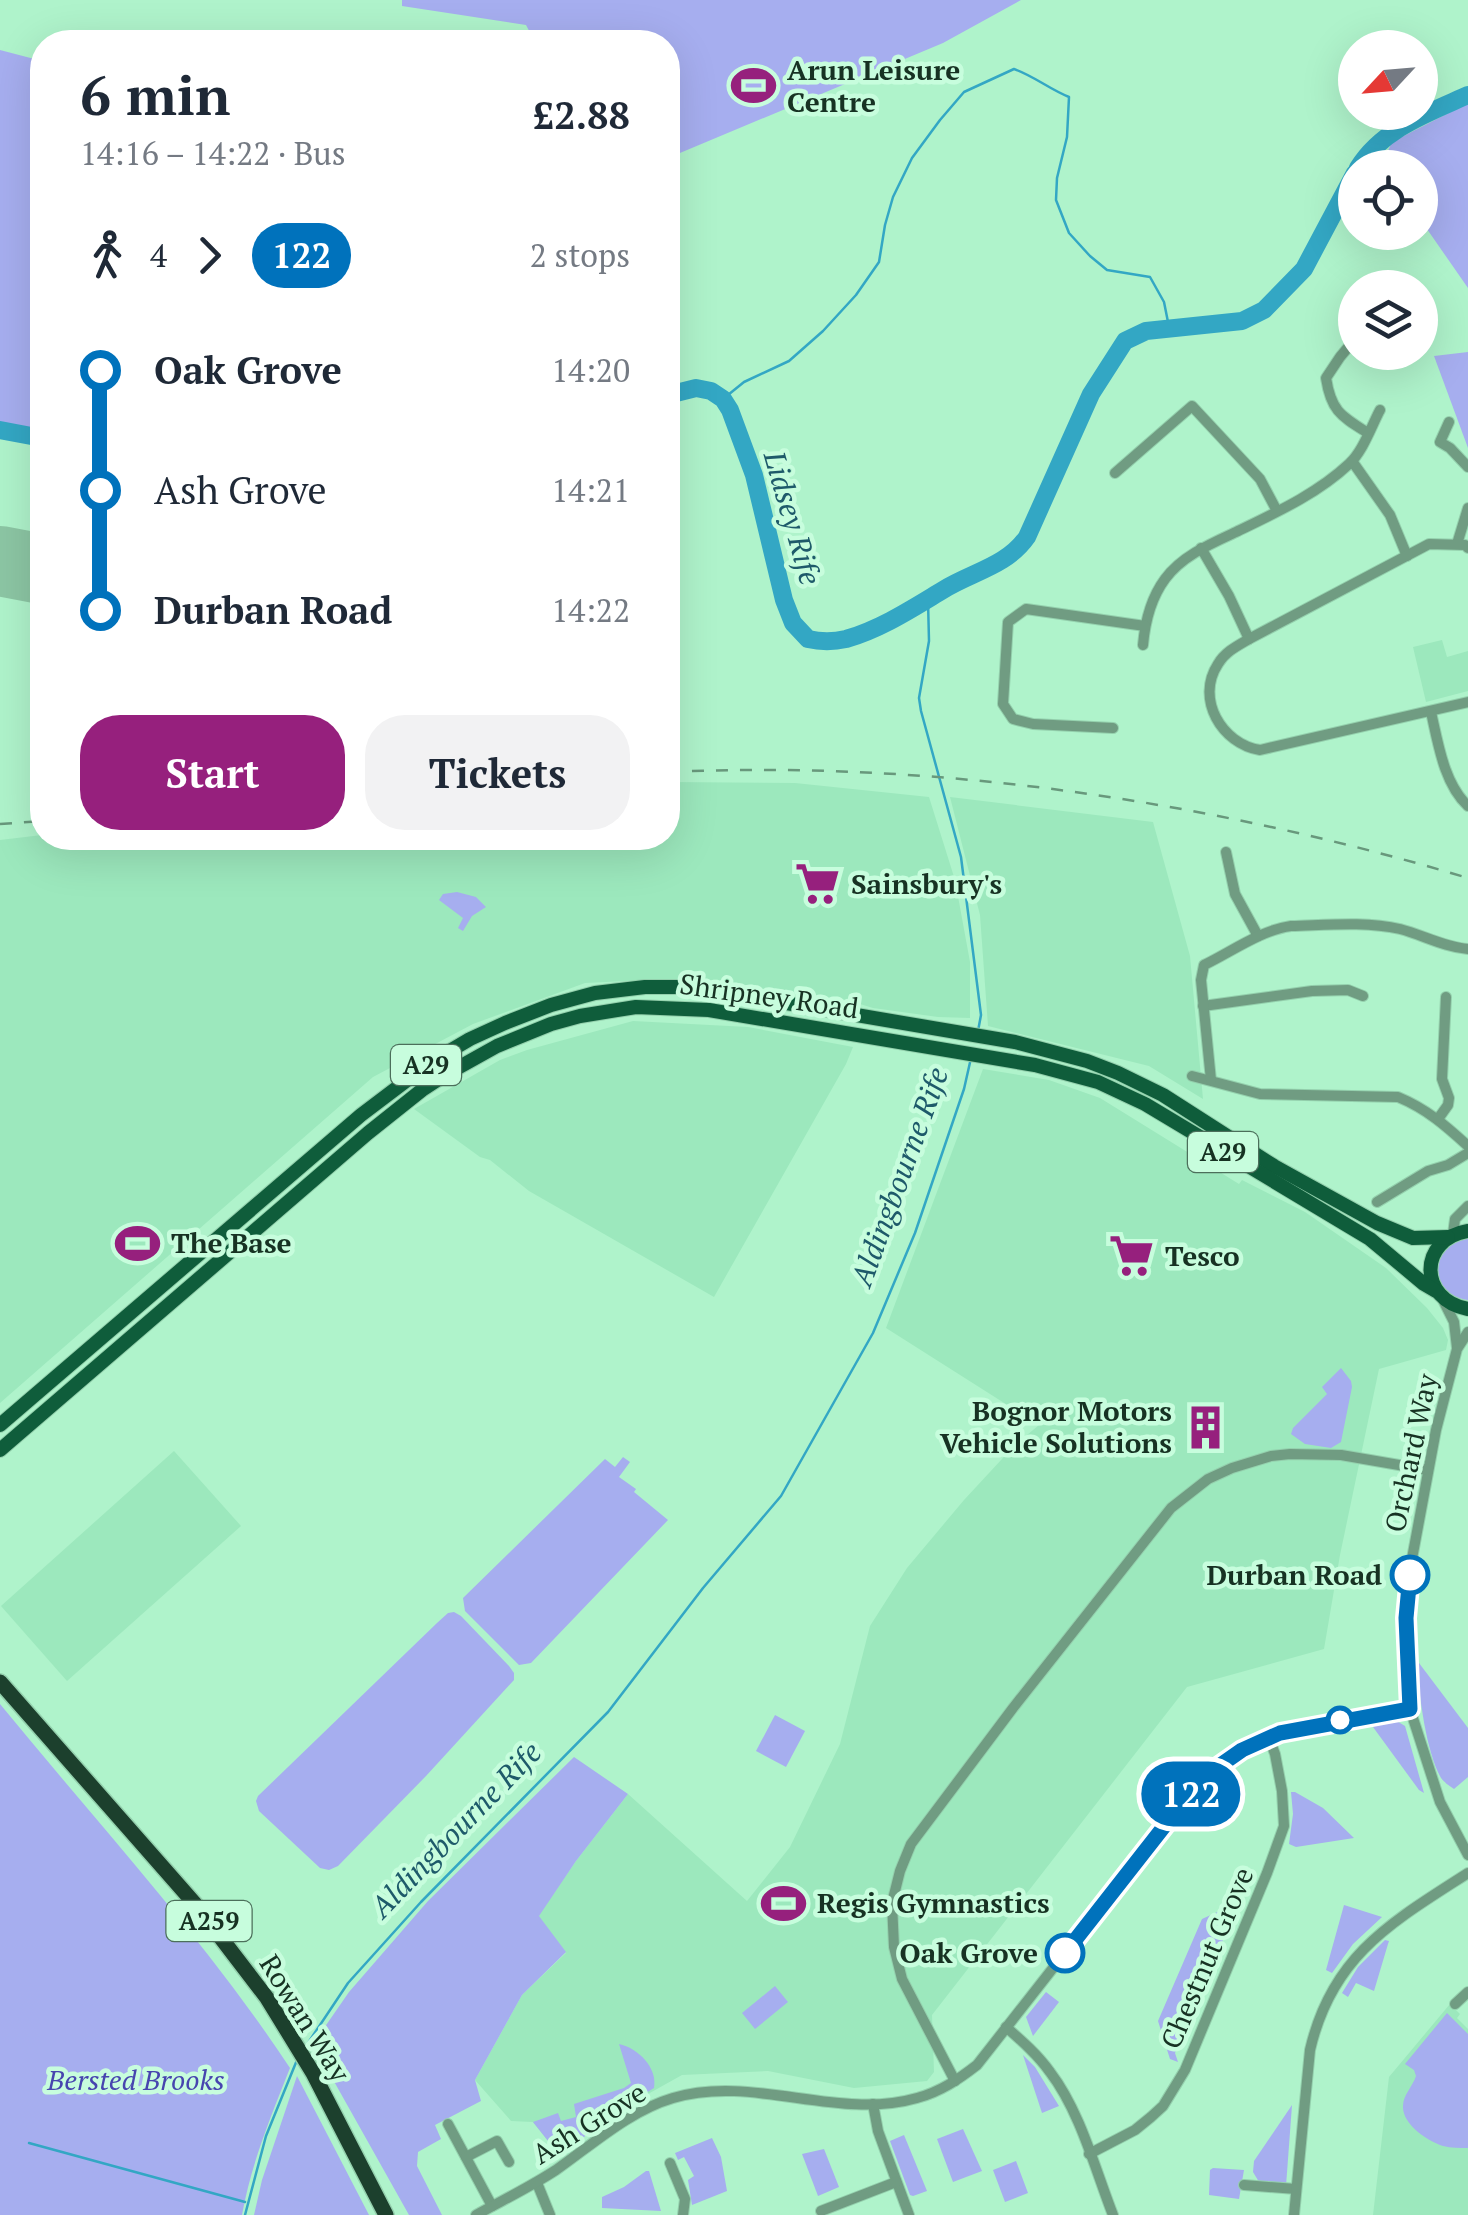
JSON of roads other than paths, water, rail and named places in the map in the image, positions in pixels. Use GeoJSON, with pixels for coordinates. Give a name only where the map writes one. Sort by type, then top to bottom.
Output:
{"type":"FeatureCollection","features":[{"type":"Feature","properties":{"kind":"highway","name":"Rowan Way"},"geometry":{"type":"LineString","coordinates":[[0,1682],[226,1942],[291,2034],[386,2215]]}},
{"type":"Feature","properties":{"kind":"main road","name":"Shripney Road"},"geometry":{"type":"LineString","coordinates":[[0,1425],[397,1086],[470,1039],[551,1005],[595,993],[645,987],[679,988],[993,1039],[1067,1056],[1118,1073],[1163,1095],[1274,1166],[1378,1223],[1413,1238],[1456,1234]]}},
{"type":"Feature","properties":{"kind":"main road","name":"Shripney Road"},"geometry":{"type":"LineString","coordinates":[[0,1450],[396,1110],[445,1074],[518,1036],[580,1016],[636,1007],[708,1010],[1077,1075],[1135,1099],[1370,1239],[1424,1284],[1458,1307],[1468,1309]]}},
{"type":"Feature","properties":{"kind":"main road"},"geometry":{"type":"LineString","coordinates":[[1439,1294],[1430,1272],[1431,1262],[1434,1252],[1456,1234]]}},
{"type":"Feature","properties":{"kind":"street"},"geometry":{"type":"LineString","coordinates":[[1338,360],[1326,378],[1330,402],[1344,418],[1368,433]]}},
{"type":"Feature","properties":{"kind":"street"},"geometry":{"type":"LineString","coordinates":[[1115,474],[1192,406],[1260,479],[1277,512]]}},
{"type":"Feature","properties":{"kind":"street"},"geometry":{"type":"LineString","coordinates":[[1143,645],[1155,594],[1173,569],[1201,548],[1318,488],[1352,461],[1380,410]]}},
{"type":"Feature","properties":{"kind":"street"},"geometry":{"type":"LineString","coordinates":[[1449,422],[1440,442],[1468,467]]}},
{"type":"Feature","properties":{"kind":"street"},"geometry":{"type":"LineString","coordinates":[[1352,461],[1390,515],[1408,556]]}},
{"type":"Feature","properties":{"kind":"street"},"geometry":{"type":"LineString","coordinates":[[1468,508],[1462,546],[1430,544],[1249,639],[1226,653],[1218,663],[1212,673],[1209,696],[1219,726],[1247,748],[1260,750],[1468,702]]}},
{"type":"Feature","properties":{"kind":"street"},"geometry":{"type":"LineString","coordinates":[[1201,548],[1249,639]]}},
{"type":"Feature","properties":{"kind":"street"},"geometry":{"type":"LineString","coordinates":[[1113,728],[1033,724],[1013,719],[1002,704],[1008,622],[1026,610],[1145,626]]}},
{"type":"Feature","properties":{"kind":"street"},"geometry":{"type":"LineString","coordinates":[[1431,712],[1454,790],[1468,806]]}},
{"type":"Feature","properties":{"kind":"street"},"geometry":{"type":"LineString","coordinates":[[1226,852],[1234,894],[1258,936]]}},
{"type":"Feature","properties":{"kind":"street"},"geometry":{"type":"LineString","coordinates":[[1210,1080],[1203,1006],[1204,965],[1258,936],[1291,926],[1380,926],[1468,949]]}},
{"type":"Feature","properties":{"kind":"street"},"geometry":{"type":"LineString","coordinates":[[1203,1006],[1312,991],[1348,990],[1363,996]]}},
{"type":"Feature","properties":{"kind":"street"},"geometry":{"type":"LineString","coordinates":[[1438,1119],[1449,1098],[1442,1079],[1446,997]]}},
{"type":"Feature","properties":{"kind":"street"},"geometry":{"type":"LineString","coordinates":[[1192,1076],[1260,1094],[1398,1097],[1438,1119],[1468,1150],[1448,1165],[1428,1171],[1377,1202]]}},
{"type":"Feature","properties":{"kind":"street"},"geometry":{"type":"LineString","coordinates":[[1456,1234],[1455,1219],[1468,1206]]}},
{"type":"Feature","properties":{"kind":"street"},"geometry":{"type":"LineString","coordinates":[[1439,1294],[1454,1322],[1457,1349]]}},
{"type":"Feature","properties":{"kind":"street"},"geometry":{"type":"LineString","coordinates":[[1457,1349],[1468,1332]]}},
{"type":"Feature","properties":{"kind":"street","name":"Orchard Way"},"geometry":{"type":"LineString","coordinates":[[1457,1349],[1428,1470],[1406,1618],[1410,1709],[1437,1795],[1468,1855]]}},
{"type":"Feature","properties":{"kind":"street"},"geometry":{"type":"LineString","coordinates":[[955,2082],[907,1992],[898,1968],[892,1929],[895,1889],[911,1844],[951,1788],[1156,1526],[1208,1478],[1271,1456],[1290,1454],[1341,1456],[1428,1470]]}},
{"type":"Feature","properties":{"kind":"street","name":"Ash Grove"},"geometry":{"type":"LineString","coordinates":[[476,2215],[537,2182],[626,2120],[675,2097],[725,2090],[894,2103],[918,2098],[955,2082],[977,2064],[1184,1801],[1212,1771],[1242,1750],[1300,1728],[1410,1709]]}},
{"type":"Feature","properties":{"kind":"street","name":"Chestnut Grove"},"geometry":{"type":"LineString","coordinates":[[1089,2154],[1135,2130],[1163,2106],[1200,2034],[1284,1826],[1282,1791],[1269,1738]]}},
{"type":"Feature","properties":{"kind":"street"},"geometry":{"type":"LineString","coordinates":[[1294,2215],[1310,2050],[1330,1994],[1355,1957],[1374,1938],[1400,1916],[1468,1873]]}},
{"type":"Feature","properties":{"kind":"street"},"geometry":{"type":"LineString","coordinates":[[1456,2004],[1468,1992]]}},
{"type":"Feature","properties":{"kind":"street"},"geometry":{"type":"LineString","coordinates":[[1006,2027],[1039,2058],[1066,2097],[1113,2215]]}},
{"type":"Feature","properties":{"kind":"street"},"geometry":{"type":"LineString","coordinates":[[873,2104],[878,2131],[909,2215]]}},
{"type":"Feature","properties":{"kind":"street"},"geometry":{"type":"LineString","coordinates":[[448,2124],[492,2206]]}},
{"type":"Feature","properties":{"kind":"street"},"geometry":{"type":"LineString","coordinates":[[466,2157],[497,2141],[510,2162]]}},
{"type":"Feature","properties":{"kind":"street"},"geometry":{"type":"LineString","coordinates":[[670,2163],[685,2200],[683,2215]]}},
{"type":"Feature","properties":{"kind":"street"},"geometry":{"type":"LineString","coordinates":[[537,2182],[550,2215]]}},
{"type":"Feature","properties":{"kind":"street"},"geometry":{"type":"LineString","coordinates":[[821,2211],[896,2182]]}},
{"type":"Feature","properties":{"kind":"street"},"geometry":{"type":"LineString","coordinates":[[1244,2185],[1296,2189]]}},
{"type":"Feature","properties":{"kind":"waterway"},"geometry":{"type":"LineString","coordinates":[[723,399],[744,382],[789,361],[856,295],[879,262],[893,197],[912,158],[964,92],[1014,69],[1069,97],[1067,137],[1056,200],[1069,233],[1107,270],[1150,277],[1164,302],[1169,327]]}},
{"type":"Feature","properties":{"kind":"waterway","name":"Aldingbourne Rife"},"geometry":{"type":"LineString","coordinates":[[1372,150],[1422,116],[1468,95]]}},
{"type":"Feature","properties":{"kind":"waterway","name":"Aldingbourne Rife"},"geometry":{"type":"LineString","coordinates":[[680,392],[696,388],[711,391],[730,410],[754,475],[793,623],[808,639],[846,639],[896,618],[1010,555],[1027,537],[1091,394],[1125,341],[1146,331],[1242,321],[1264,310],[1304,269],[1338,205]]}},
{"type":"Feature","properties":{"kind":"waterway","name":"Lidsey Rife"},"geometry":{"type":"LineString","coordinates":[[0,430],[30,436]]}},
{"type":"Feature","properties":{"kind":"waterway","name":"Aldingbourne Rife"},"geometry":{"type":"LineString","coordinates":[[928,600],[929,641],[919,698],[961,857],[981,1015],[978,1031]]}},
{"type":"Feature","properties":{"kind":"waterway","name":"Aldingbourne Rife"},"geometry":{"type":"LineString","coordinates":[[304,2049],[348,1983],[421,1902],[608,1712],[703,1588],[781,1496],[873,1333],[915,1233],[971,1058]]}},
{"type":"Feature","properties":{"kind":"waterway","name":"Aldingbourne Rife"},"geometry":{"type":"LineString","coordinates":[[245,2215],[266,2136],[297,2060]]}},
{"type":"Feature","properties":{"kind":"waterway"},"geometry":{"type":"LineString","coordinates":[[29,2143],[245,2202]]}},
{"type":"Feature","properties":{"kind":"railway"},"geometry":{"type":"LineString","coordinates":[[680,772],[870,773],[1072,792],[1272,827],[1468,878]]}},
{"type":"Feature","properties":{"kind":"railway"},"geometry":{"type":"LineString","coordinates":[[0,824],[30,822]]}},
{"type":"Feature","properties":{"kind":"place","name":"Arun Leisure Centre"},"geometry":{"type":"Point","coordinates":[754,86]}},
{"type":"Feature","properties":{"kind":"place","name":"Sainsbury's"},"geometry":{"type":"Point","coordinates":[818,884]}},
{"type":"Feature","properties":{"kind":"place","name":"The Base"},"geometry":{"type":"Point","coordinates":[138,1243]}},
{"type":"Feature","properties":{"kind":"place","name":"Tesco"},"geometry":{"type":"Point","coordinates":[1132,1256]}},
{"type":"Feature","properties":{"kind":"place","name":"Bognor Motors Vehicle Solutions"},"geometry":{"type":"Point","coordinates":[1205,1427]}},
{"type":"Feature","properties":{"kind":"place","name":"Durban Road"},"geometry":{"type":"Point","coordinates":[1410,1575]}},
{"type":"Feature","properties":{"kind":"place","name":"Regis Gymnastics"},"geometry":{"type":"Point","coordinates":[784,1903]}},
{"type":"Feature","properties":{"kind":"place","name":"Oak Grove"},"geometry":{"type":"Point","coordinates":[1065,1953]}},
{"type":"Feature","properties":{"kind":"park label","name":"Bersted Brooks"},"geometry":{"type":"Point","coordinates":[136,2080]}}]}
